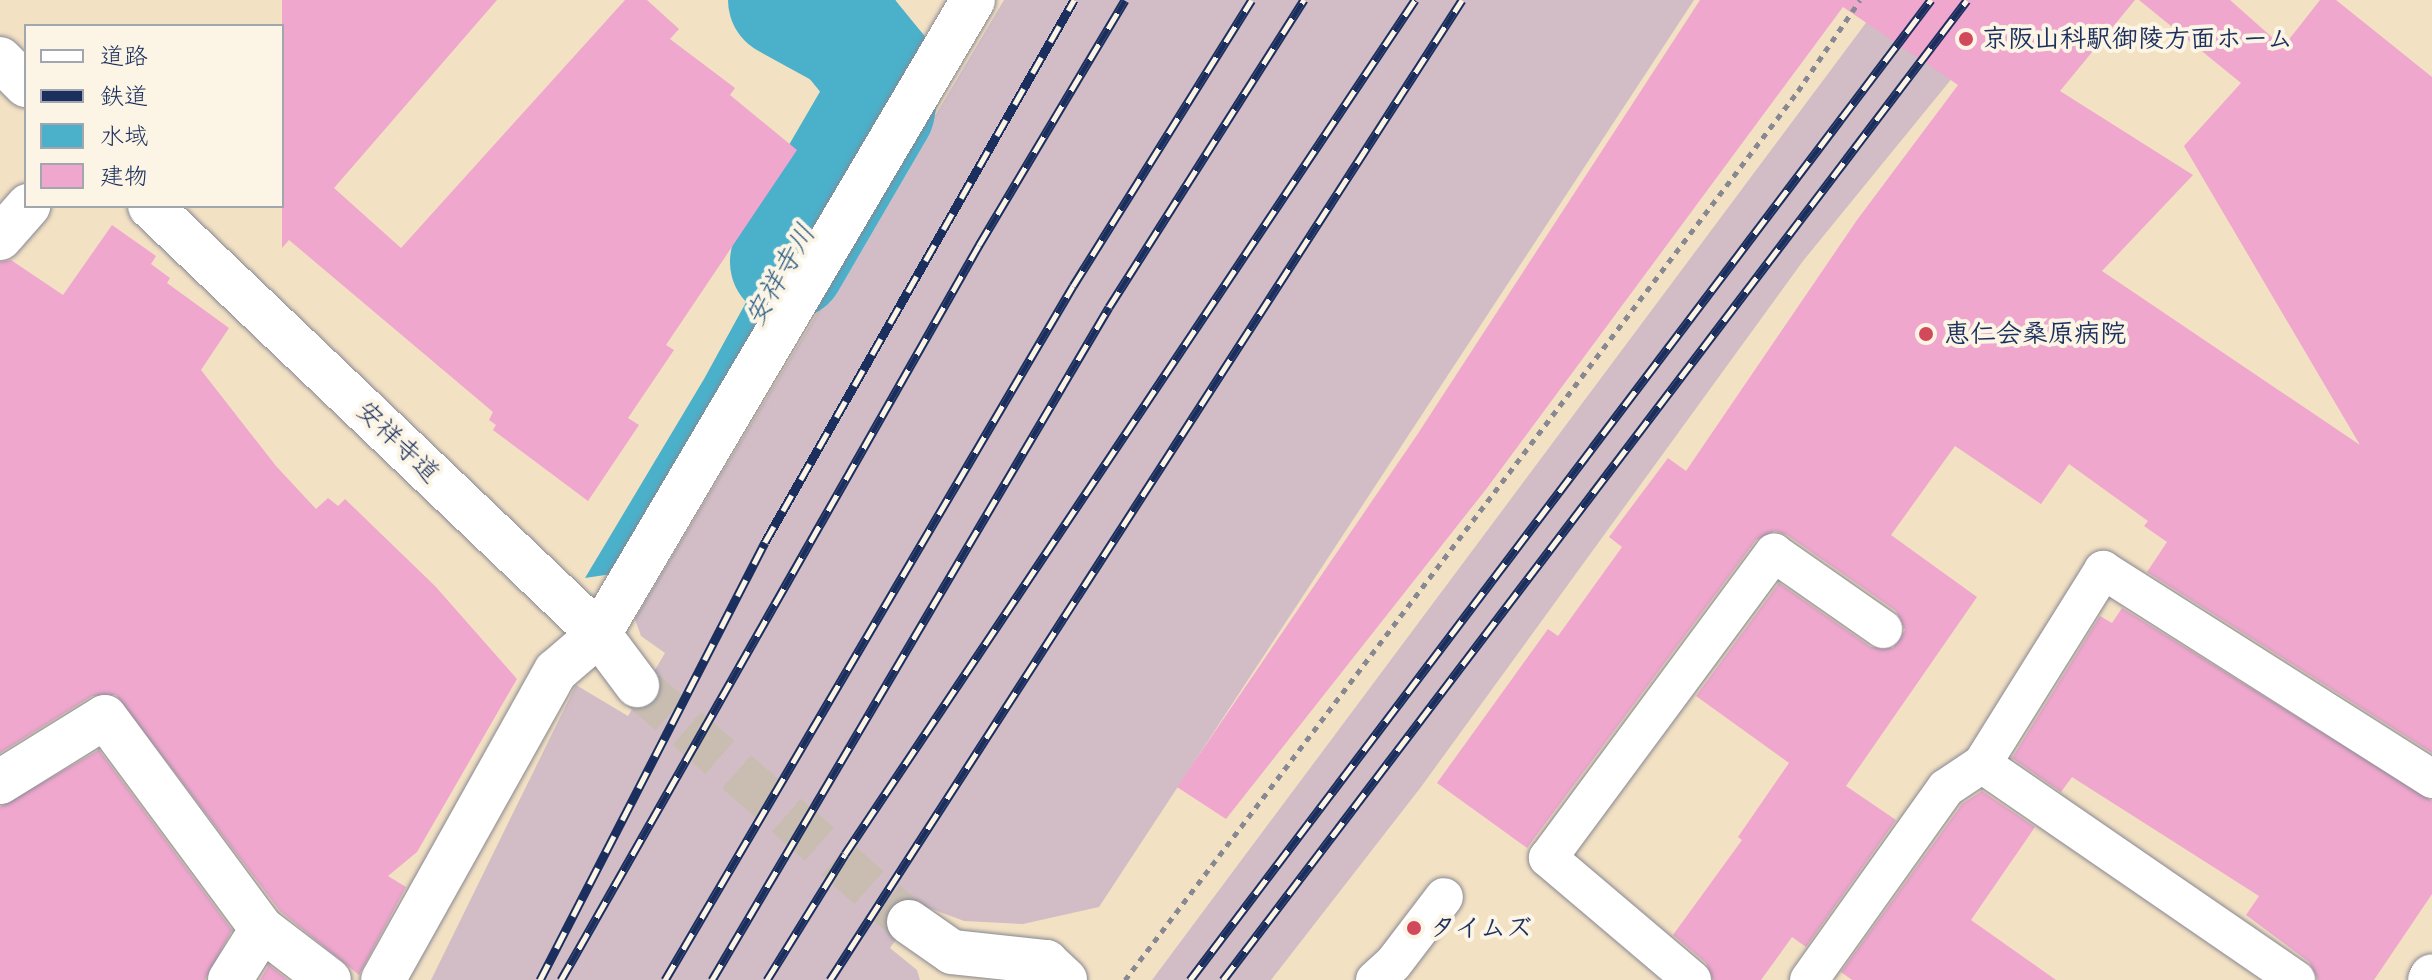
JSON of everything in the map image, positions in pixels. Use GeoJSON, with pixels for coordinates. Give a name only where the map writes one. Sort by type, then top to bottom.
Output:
{"type":"FeatureCollection","features":[{"type":"Feature","properties":{"kind":"street"},"geometry":{"type":"LineString","coordinates":[[383,980],[556,671],[599,634],[973,0]]}},
{"type":"Feature","properties":{"kind":"street"},"geometry":{"type":"LineString","coordinates":[[0,238],[26,208]]}},
{"type":"Feature","properties":{"kind":"street","name":"安祥寺道"},"geometry":{"type":"LineString","coordinates":[[152,208],[599,634],[637,685]]}},
{"type":"Feature","properties":{"kind":"street"},"geometry":{"type":"LineString","coordinates":[[0,782],[105,717],[262,929],[329,980]]}},
{"type":"Feature","properties":{"kind":"street"},"geometry":{"type":"LineString","coordinates":[[909,922],[951,966],[1046,962],[1065,980]]}},
{"type":"Feature","properties":{"kind":"street"},"geometry":{"type":"LineString","coordinates":[[230,980],[262,929]]}},
{"type":"Feature","properties":{"kind":"lane"},"geometry":{"type":"LineString","coordinates":[[1692,980],[1548,858],[1774,553],[1883,629]]}},
{"type":"Feature","properties":{"kind":"lane"},"geometry":{"type":"LineString","coordinates":[[1809,980],[1946,788],[1982,764],[2103,570],[2432,779]]}},
{"type":"Feature","properties":{"kind":"lane"},"geometry":{"type":"LineString","coordinates":[[1982,764],[2296,980]]}},
{"type":"Feature","properties":{"kind":"lane"},"geometry":{"type":"LineString","coordinates":[[1375,980],[1393,964],[1444,897]]}},
{"type":"Feature","properties":{"kind":"path"},"geometry":{"type":"LineString","coordinates":[[1125,980],[1484,510],[1860,0]]}},
{"type":"Feature","properties":{"kind":"shaded area"},"geometry":{"type":"Polygon","coordinates":[[[1004,0],[1694,0],[1099,907],[1023,924],[964,921],[921,905],[890,948],[917,970],[920,980],[431,980],[576,685],[628,716],[665,653],[641,636],[635,619],[1004,0]]]}},
{"type":"Feature","properties":{"kind":"shaded area"},"geometry":{"type":"Polygon","coordinates":[[[1883,0],[2000,11],[1949,82],[1803,261],[1421,787],[1271,980],[1152,980],[1883,0]]]}},
{"type":"Feature","properties":{"kind":"water"},"geometry":{"type":"Polygon","coordinates":[[[851,111],[883,131],[625,572],[585,578],[704,379],[851,111]]]}},
{"type":"Feature","properties":{"kind":"building"},"geometry":{"type":"Polygon","coordinates":[[[282,0],[497,0],[334,188],[401,248],[625,0],[647,0],[679,29],[670,39],[735,88],[730,95],[797,150],[666,345],[674,350],[628,418],[639,425],[588,501],[493,430],[496,425],[489,420],[493,412],[289,240],[282,248],[282,0]]]}},
{"type":"Feature","properties":{"kind":"building"},"geometry":{"type":"Polygon","coordinates":[[[1700,0],[2135,0],[2060,91],[2193,175],[2102,271],[2360,445],[2184,146],[2241,83],[2139,0],[2230,0],[2283,47],[2320,0],[2336,0],[2432,77],[2432,753],[2147,572],[2167,542],[2144,526],[2148,521],[2069,464],[2041,504],[1955,446],[1891,535],[1977,597],[1846,786],[1896,820],[1806,947],[1792,937],[1761,980],[1713,980],[1706,963],[1673,935],[1742,840],[1738,837],[1789,763],[1696,696],[1779,583],[1871,647],[1893,648],[1905,630],[1896,611],[1787,535],[1775,531],[1756,540],[1527,848],[1437,783],[1548,629],[1558,636],[1622,547],[1609,537],[1668,458],[1686,471],[1857,220],[1958,85],[1843,7],[1487,488],[1226,819],[1177,787],[1417,435],[1700,0]]]}},
{"type":"Feature","properties":{"kind":"building"},"geometry":{"type":"Polygon","coordinates":[[[112,225],[156,256],[151,264],[170,278],[167,283],[229,328],[201,370],[276,466],[316,509],[328,498],[338,506],[345,499],[435,586],[517,679],[417,852],[388,876],[406,887],[359,975],[280,911],[116,695],[92,696],[0,753],[0,262],[11,260],[63,295],[112,225]]]}},
{"type":"Feature","properties":{"kind":"building"},"geometry":{"type":"Polygon","coordinates":[[[2122,608],[2432,801],[2432,894],[2374,980],[2318,980],[2309,962],[2246,915],[2259,896],[2072,777],[2061,792],[2012,758],[2100,616],[2112,623],[2122,608]]]}},
{"type":"Feature","properties":{"kind":"building"},"geometry":{"type":"Polygon","coordinates":[[[99,750],[232,930],[205,980],[0,980],[0,807],[99,750]]]}},
{"type":"Feature","properties":{"kind":"building"},"geometry":{"type":"Polygon","coordinates":[[[1982,791],[2035,827],[1971,920],[2056,980],[1852,980],[1841,972],[1962,804],[1982,791]]]}},
{"type":"Feature","properties":{"kind":"building"},"geometry":{"type":"Polygon","coordinates":[[[269,965],[288,980],[260,980],[269,965]]]}},
{"type":"Feature","properties":{"kind":"waterway","name":"安祥寺川"},"geometry":{"type":"LineString","coordinates":[[786,0],[848,34],[879,72],[881,88],[877,109],[788,262]]}},
{"type":"Feature","properties":{"kind":"tunnel"},"geometry":{"type":"LineString","coordinates":[[637,685],[909,922]]}},
{"type":"Feature","properties":{"kind":"railway"},"geometry":{"type":"LineString","coordinates":[[540,980],[765,542],[1074,0]]}},
{"type":"Feature","properties":{"kind":"railway"},"geometry":{"type":"LineString","coordinates":[[561,980],[979,245],[1125,0]]}},
{"type":"Feature","properties":{"kind":"railway"},"geometry":{"type":"LineString","coordinates":[[665,980],[1073,286],[1252,0]]}},
{"type":"Feature","properties":{"kind":"railway"},"geometry":{"type":"LineString","coordinates":[[712,980],[1109,307],[1304,0]]}},
{"type":"Feature","properties":{"kind":"railway"},"geometry":{"type":"LineString","coordinates":[[767,980],[845,854],[1415,0]]}},
{"type":"Feature","properties":{"kind":"railway"},"geometry":{"type":"LineString","coordinates":[[830,980],[1462,0]]}},
{"type":"Feature","properties":{"kind":"railway"},"geometry":{"type":"LineString","coordinates":[[1190,980],[1931,0]]}},
{"type":"Feature","properties":{"kind":"railway"},"geometry":{"type":"LineString","coordinates":[[1223,980],[1967,0]]}},
{"type":"Feature","properties":{"kind":"place","name":"京阪山科駅御陵方面ホーム"},"geometry":{"type":"Point","coordinates":[1966,39]}},
{"type":"Feature","properties":{"kind":"place","name":"恵仁会桑原病院"},"geometry":{"type":"Point","coordinates":[1926,334]}},
{"type":"Feature","properties":{"kind":"place","name":"タイムズ"},"geometry":{"type":"Point","coordinates":[1414,928]}}]}
